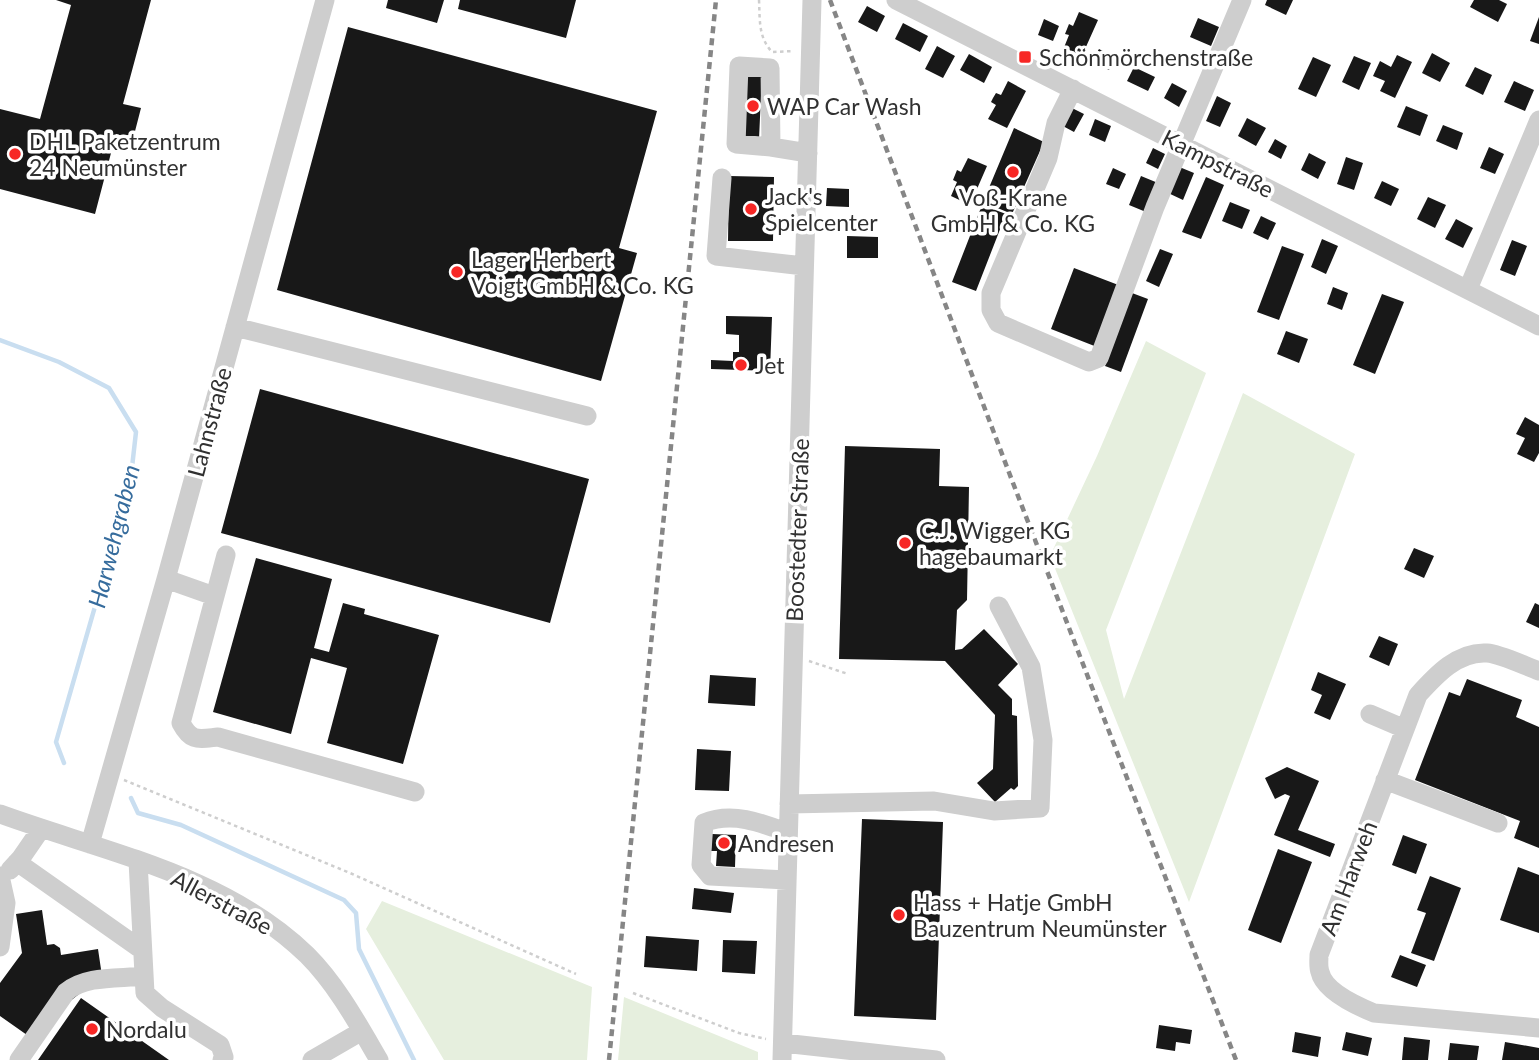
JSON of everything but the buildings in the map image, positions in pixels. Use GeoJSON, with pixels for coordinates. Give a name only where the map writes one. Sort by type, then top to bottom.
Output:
{"type":"FeatureCollection","features":[{"type":"Feature","properties":{"kind":"street","name":"Lahnstraße"},"geometry":{"type":"LineString","coordinates":[[90,844],[166,579],[325,0]]}},
{"type":"Feature","properties":{"kind":"street","name":"Boostedter Straße"},"geometry":{"type":"LineString","coordinates":[[783,1051],[812,0]]}},
{"type":"Feature","properties":{"kind":"street","name":"Kampstraße"},"geometry":{"type":"LineString","coordinates":[[896,0],[1539,326]]}},
{"type":"Feature","properties":{"kind":"street"},"geometry":{"type":"LineString","coordinates":[[1073,89],[1056,123],[1048,158],[991,293],[991,310],[998,323],[1089,362],[1099,358],[1155,206],[1242,0]]}},
{"type":"Feature","properties":{"kind":"street"},"geometry":{"type":"LineString","coordinates":[[1468,289],[1539,120]]}},
{"type":"Feature","properties":{"kind":"street"},"geometry":{"type":"LineString","coordinates":[[771,147],[808,153]]}},
{"type":"Feature","properties":{"kind":"street"},"geometry":{"type":"LineString","coordinates":[[722,178],[716,256],[804,267]]}},
{"type":"Feature","properties":{"kind":"street"},"geometry":{"type":"LineString","coordinates":[[235,327],[587,416]]}},
{"type":"Feature","properties":{"kind":"street"},"geometry":{"type":"LineString","coordinates":[[226,555],[181,723],[187,734],[198,739],[218,737],[415,792]]}},
{"type":"Feature","properties":{"kind":"street"},"geometry":{"type":"LineString","coordinates":[[166,579],[214,596]]}},
{"type":"Feature","properties":{"kind":"street"},"geometry":{"type":"LineString","coordinates":[[789,804],[934,801],[993,811],[1040,808],[1043,740],[1031,667],[999,606]]}},
{"type":"Feature","properties":{"kind":"street","name":"Am Harweh"},"geometry":{"type":"LineString","coordinates":[[1539,671],[1487,653],[1463,657],[1439,671],[1418,695],[1319,955],[1320,975],[1334,991],[1352,1004],[1374,1013],[1539,1028]]}},
{"type":"Feature","properties":{"kind":"street"},"geometry":{"type":"LineString","coordinates":[[1370,714],[1405,729]]}},
{"type":"Feature","properties":{"kind":"street"},"geometry":{"type":"LineString","coordinates":[[1385,780],[1498,823]]}},
{"type":"Feature","properties":{"kind":"street","name":"Allerstraße"},"geometry":{"type":"LineString","coordinates":[[0,814],[138,861],[216,893],[264,920],[307,956],[339,994],[379,1060]]}},
{"type":"Feature","properties":{"kind":"street"},"geometry":{"type":"LineString","coordinates":[[787,880],[710,876],[701,865],[704,823],[714,819],[752,820],[789,833]]}},
{"type":"Feature","properties":{"kind":"street"},"geometry":{"type":"LineString","coordinates":[[0,947],[6,904],[1,877],[17,862],[41,829]]}},
{"type":"Feature","properties":{"kind":"street"},"geometry":{"type":"LineString","coordinates":[[138,861],[145,993],[219,1045],[224,1057],[222,1060]]}},
{"type":"Feature","properties":{"kind":"street"},"geometry":{"type":"LineString","coordinates":[[17,862],[142,950]]}},
{"type":"Feature","properties":{"kind":"street"},"geometry":{"type":"LineString","coordinates":[[19,1060],[66,992],[73,986],[83,982],[144,976]]}},
{"type":"Feature","properties":{"kind":"street"},"geometry":{"type":"LineString","coordinates":[[312,1060],[362,1031]]}},
{"type":"Feature","properties":{"kind":"street"},"geometry":{"type":"LineString","coordinates":[[783,1051],[936,1060]]}},
{"type":"Feature","properties":{"kind":"path"},"geometry":{"type":"LineString","coordinates":[[759,0],[760,30],[765,45],[772,51],[811,51]]}},
{"type":"Feature","properties":{"kind":"path"},"geometry":{"type":"LineString","coordinates":[[806,660],[848,674]]}},
{"type":"Feature","properties":{"kind":"path"},"geometry":{"type":"LineString","coordinates":[[111,774],[350,873],[576,974]]}},
{"type":"Feature","properties":{"kind":"path"},"geometry":{"type":"LineString","coordinates":[[633,992],[783,1051]]}},
{"type":"Feature","properties":{"kind":"green space"},"geometry":{"type":"Polygon","coordinates":[[[1146,341],[1206,373],[1106,630],[1124,699],[1243,393],[1355,454],[1189,902],[1050,556],[1097,456],[1146,341]]]}},
{"type":"Feature","properties":{"kind":"green space"},"geometry":{"type":"Polygon","coordinates":[[[382,901],[592,987],[587,1060],[444,1060],[366,929],[382,901]]]}},
{"type":"Feature","properties":{"kind":"green space"},"geometry":{"type":"Polygon","coordinates":[[[624,997],[758,1052],[758,1060],[618,1060],[624,997]]]}},
{"type":"Feature","properties":{"kind":"waterway","name":"Harwehgraben"},"geometry":{"type":"LineString","coordinates":[[0,340],[59,362],[109,388],[136,432],[130,485],[56,742],[64,763]]}},
{"type":"Feature","properties":{"kind":"waterway","name":"Harwehgraben"},"geometry":{"type":"LineString","coordinates":[[131,798],[138,813],[181,825],[344,900],[356,913],[359,949],[414,1060]]}},
{"type":"Feature","properties":{"kind":"railway"},"geometry":{"type":"LineString","coordinates":[[609,1060],[716,0]]}},
{"type":"Feature","properties":{"kind":"railway"},"geometry":{"type":"LineString","coordinates":[[830,0],[1236,1060]]}},
{"type":"Feature","properties":{"kind":"place","name":"Schönmörchenstraße"},"geometry":{"type":"Point","coordinates":[1025,57]}},
{"type":"Feature","properties":{"kind":"place","name":"WAP Car Wash"},"geometry":{"type":"Point","coordinates":[753,106]}},
{"type":"Feature","properties":{"kind":"place","name":"DHL Paketzentrum 24 Neumünster"},"geometry":{"type":"Point","coordinates":[15,154]}},
{"type":"Feature","properties":{"kind":"place","name":"Voß-Krane GmbH & Co. KG"},"geometry":{"type":"Point","coordinates":[1013,172]}},
{"type":"Feature","properties":{"kind":"place","name":"Jack's Spielcenter"},"geometry":{"type":"Point","coordinates":[751,209]}},
{"type":"Feature","properties":{"kind":"place","name":"Lager Herbert Voigt GmbH & Co. KG"},"geometry":{"type":"Point","coordinates":[457,272]}},
{"type":"Feature","properties":{"kind":"place","name":"Jet"},"geometry":{"type":"Point","coordinates":[741,365]}},
{"type":"Feature","properties":{"kind":"place","name":"C.J. Wigger KG hagebaumarkt"},"geometry":{"type":"Point","coordinates":[905,543]}},
{"type":"Feature","properties":{"kind":"place","name":"Andresen"},"geometry":{"type":"Point","coordinates":[724,843]}},
{"type":"Feature","properties":{"kind":"place","name":"Hass + Hatje GmbH Bauzentrum Neumünster"},"geometry":{"type":"Point","coordinates":[899,915]}},
{"type":"Feature","properties":{"kind":"place","name":"Nordalu"},"geometry":{"type":"Point","coordinates":[92,1029]}}]}
